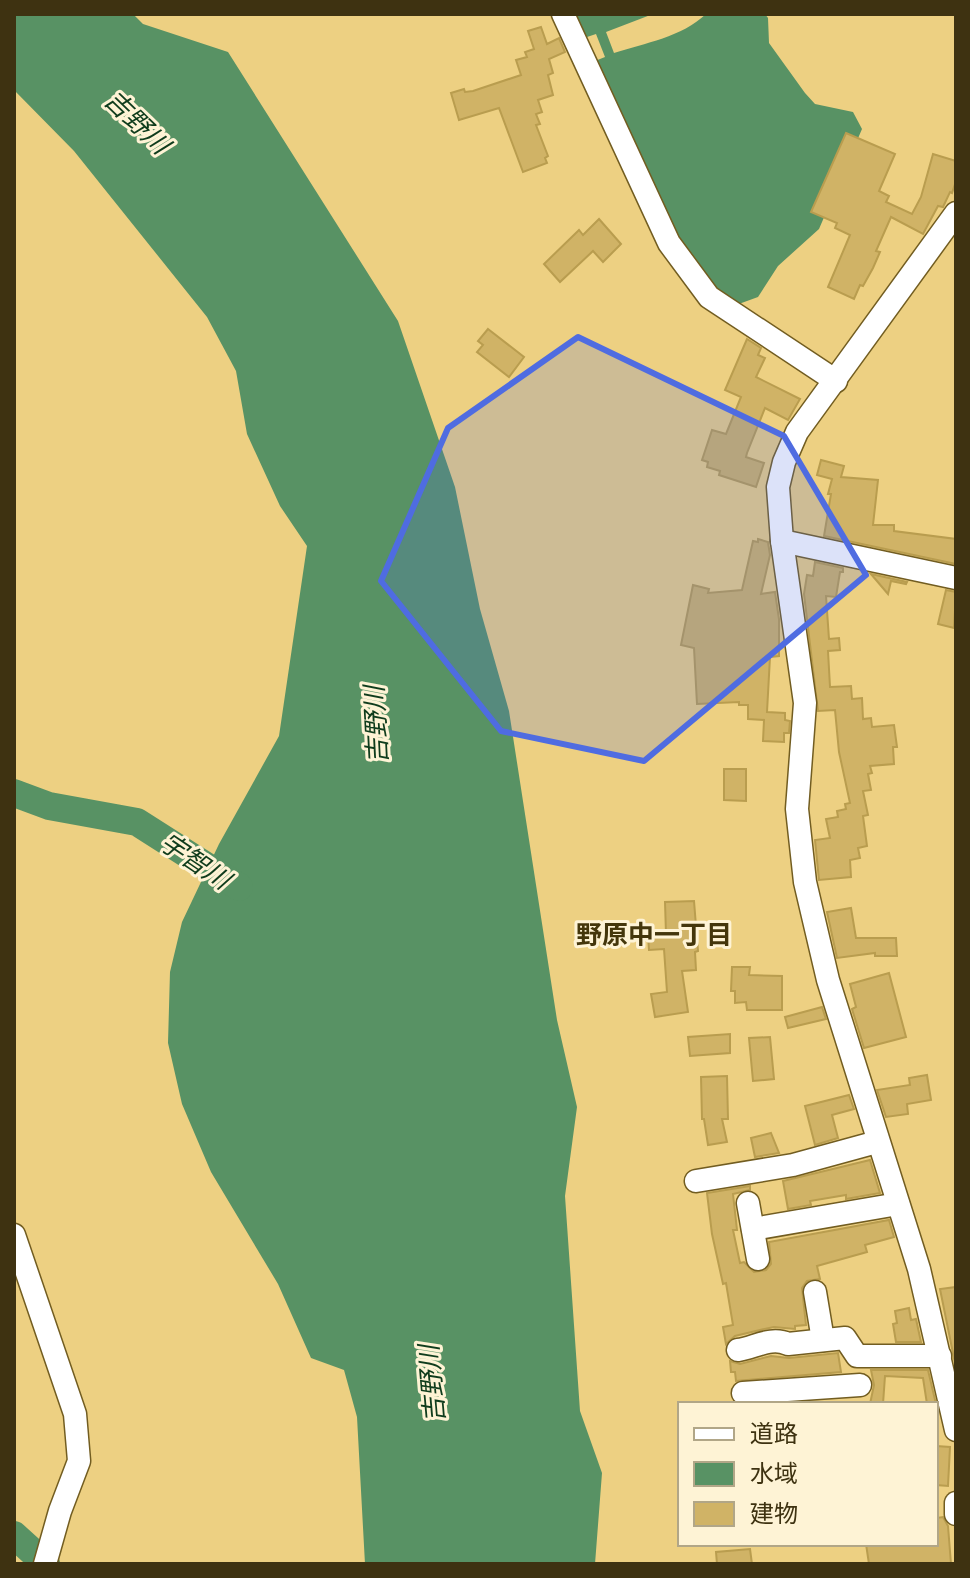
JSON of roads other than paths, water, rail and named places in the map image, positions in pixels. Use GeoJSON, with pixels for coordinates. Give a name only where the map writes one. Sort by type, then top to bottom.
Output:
{"type":"FeatureCollection","features":[{"type":"Feature","properties":{"kind":"street"},"geometry":{"type":"LineString","coordinates":[[563,14],[669,243],[709,297],[836,381]]}},
{"type":"Feature","properties":{"kind":"street"},"geometry":{"type":"LineString","coordinates":[[956,213],[797,432],[784,462],[778,487],[782,541],[805,703],[797,809],[805,882],[828,980],[919,1269],[956,1430]]}},
{"type":"Feature","properties":{"kind":"street"},"geometry":{"type":"LineString","coordinates":[[782,541],[956,578]]}},
{"type":"Feature","properties":{"kind":"street"},"geometry":{"type":"LineString","coordinates":[[696,1181],[793,1165],[877,1142]]}},
{"type":"Feature","properties":{"kind":"street"},"geometry":{"type":"LineString","coordinates":[[748,1203],[758,1259]]}},
{"type":"Feature","properties":{"kind":"street"},"geometry":{"type":"LineString","coordinates":[[753,1229],[898,1204]]}},
{"type":"Feature","properties":{"kind":"street"},"geometry":{"type":"LineString","coordinates":[[14,1235],[75,1414],[79,1461],[45,1564]]}},
{"type":"Feature","properties":{"kind":"street"},"geometry":{"type":"LineString","coordinates":[[815,1292],[823,1340]]}},
{"type":"Feature","properties":{"kind":"street"},"geometry":{"type":"LineString","coordinates":[[738,1350],[782,1341],[788,1344],[845,1338],[857,1356],[860,1395],[743,1393]]}},
{"type":"Feature","properties":{"kind":"street"},"geometry":{"type":"LineString","coordinates":[[857,1356],[940,1356]]}},
{"type":"Feature","properties":{"kind":"street"},"geometry":{"type":"LineString","coordinates":[[956,1503],[956,1514]]}},
{"type":"Feature","properties":{"kind":"water","name":"吉野川"},"geometry":{"type":"Polygon","coordinates":[[[14,14],[133,14],[143,24],[228,52],[398,321],[455,487],[480,609],[509,711],[557,1020],[577,1107],[565,1196],[580,1411],[602,1473],[595,1564],[365,1564],[357,1417],[344,1370],[311,1358],[278,1284],[211,1172],[182,1104],[168,1043],[170,972],[182,922],[219,844],[279,736],[307,546],[280,506],[247,434],[236,371],[207,317],[74,151],[14,90],[14,14]]]}},
{"type":"Feature","properties":{"kind":"water"},"geometry":{"type":"Polygon","coordinates":[[[573,14],[653,14],[606,32],[614,53],[675,34],[706,14],[765,14],[768,18],[769,43],[805,93],[815,104],[853,112],[862,129],[819,229],[778,266],[758,297],[736,305],[716,291],[695,266],[655,196],[620,120],[595,61],[605,57],[596,34],[584,38],[573,14]]]}},
{"type":"Feature","properties":{"kind":"waterway","name":"宇智川"},"geometry":{"type":"LineString","coordinates":[[14,793],[49,806],[137,822],[239,887]]}},
{"type":"Feature","properties":{"kind":"waterway"},"geometry":{"type":"LineString","coordinates":[[14,1535],[46,1564]]}},
{"type":"Feature","properties":{"kind":"district","name":"野原中一丁目"},"geometry":{"type":"Point","coordinates":[654,935]}}]}
